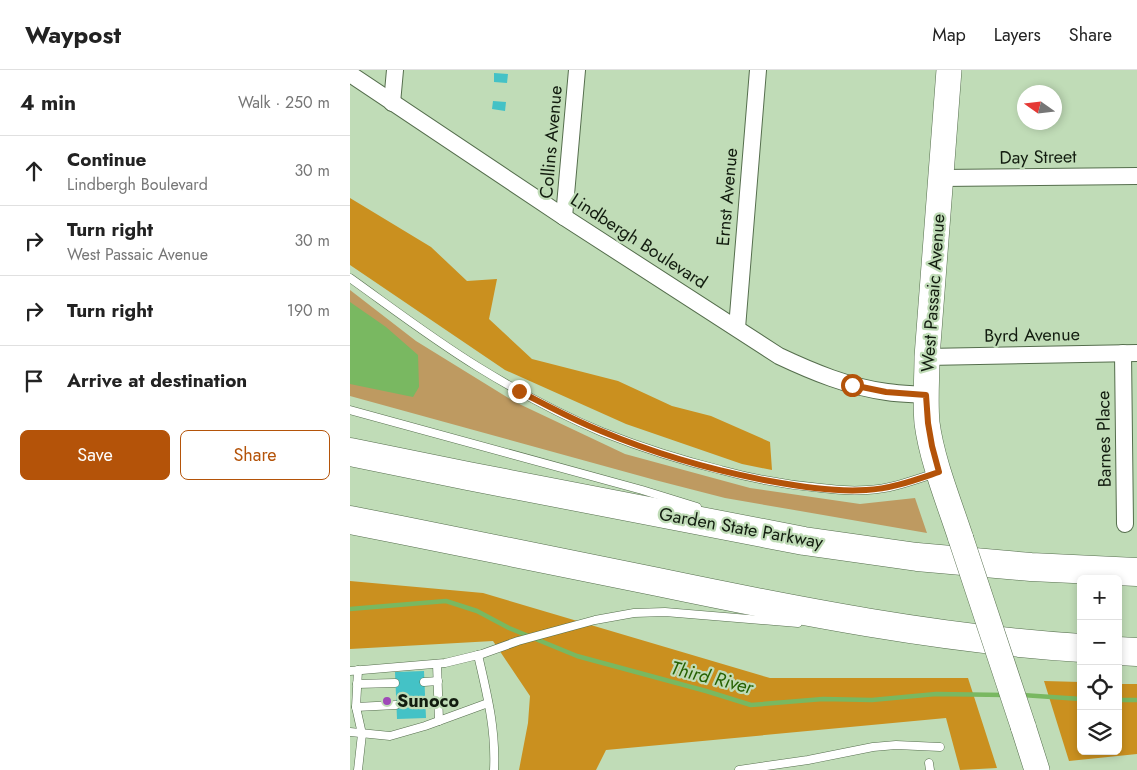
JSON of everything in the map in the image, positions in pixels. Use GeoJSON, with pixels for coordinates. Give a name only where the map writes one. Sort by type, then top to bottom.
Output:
{"type":"FeatureCollection","features":[{"type":"Feature","properties":{"kind":"highway","name":"Garden State Parkway"},"geometry":{"type":"LineString","coordinates":[[350,452],[804,541],[917,557],[1031,567],[1137,572]]}},
{"type":"Feature","properties":{"kind":"highway"},"geometry":{"type":"LineString","coordinates":[[350,520],[836,617],[949,634],[1055,647],[1077,648]]}},
{"type":"Feature","properties":{"kind":"highway"},"geometry":{"type":"LineString","coordinates":[[1122,651],[1137,652]]}},
{"type":"Feature","properties":{"kind":"main road","name":"West Passaic Avenue"},"geometry":{"type":"LineString","coordinates":[[949,70],[927,356],[926,395],[928,423],[939,472],[1037,770]]}},
{"type":"Feature","properties":{"kind":"street"},"geometry":{"type":"LineString","coordinates":[[392,103],[395,70]]}},
{"type":"Feature","properties":{"kind":"street","name":"Collins Avenue"},"geometry":{"type":"LineString","coordinates":[[564,217],[576,70]]}},
{"type":"Feature","properties":{"kind":"street","name":"Ernst Avenue"},"geometry":{"type":"LineString","coordinates":[[736,328],[758,70]]}},
{"type":"Feature","properties":{"kind":"street","name":"Lindbergh Boulevard"},"geometry":{"type":"LineString","coordinates":[[350,74],[564,217],[779,356],[814,372],[852,385],[886,392],[926,395]]}},
{"type":"Feature","properties":{"kind":"street","name":"Day Street"},"geometry":{"type":"LineString","coordinates":[[940,178],[1137,176]]}},
{"type":"Feature","properties":{"kind":"street","name":"Byrd Avenue"},"geometry":{"type":"LineString","coordinates":[[927,356],[1130,353]]}},
{"type":"Feature","properties":{"kind":"street","name":"Barnes Place"},"geometry":{"type":"LineString","coordinates":[[1125,524],[1130,353]]}},
{"type":"Feature","properties":{"kind":"lane"},"geometry":{"type":"LineString","coordinates":[[350,278],[436,339],[519,391],[601,431],[645,448],[691,463],[739,475],[790,485],[834,490],[866,490],[900,485],[939,472]]}},
{"type":"Feature","properties":{"kind":"lane"},"geometry":{"type":"LineString","coordinates":[[350,410],[642,490],[705,510]]}},
{"type":"Feature","properties":{"kind":"lane"},"geometry":{"type":"LineString","coordinates":[[741,521],[804,541]]}},
{"type":"Feature","properties":{"kind":"lane"},"geometry":{"type":"LineString","coordinates":[[358,770],[362,734],[356,707],[358,684],[354,670],[444,664],[595,620],[634,613],[665,612],[811,624]]}},
{"type":"Feature","properties":{"kind":"lane"},"geometry":{"type":"LineString","coordinates":[[841,626],[949,634]]}},
{"type":"Feature","properties":{"kind":"lane"},"geometry":{"type":"LineString","coordinates":[[478,655],[491,716],[495,751],[494,770]]}},
{"type":"Feature","properties":{"kind":"lane"},"geometry":{"type":"LineString","coordinates":[[437,664],[439,721]]}},
{"type":"Feature","properties":{"kind":"lane"},"geometry":{"type":"LineString","coordinates":[[424,682],[438,681]]}},
{"type":"Feature","properties":{"kind":"lane"},"geometry":{"type":"LineString","coordinates":[[358,684],[395,682]]}},
{"type":"Feature","properties":{"kind":"lane"},"geometry":{"type":"LineString","coordinates":[[425,704],[438,703]]}},
{"type":"Feature","properties":{"kind":"lane"},"geometry":{"type":"LineString","coordinates":[[350,732],[390,736],[425,726],[488,703]]}},
{"type":"Feature","properties":{"kind":"lane"},"geometry":{"type":"LineString","coordinates":[[356,707],[396,705]]}},
{"type":"Feature","properties":{"kind":"lane"},"geometry":{"type":"LineString","coordinates":[[738,770],[763,768],[896,744],[940,747]]}},
{"type":"Feature","properties":{"kind":"lane"},"geometry":{"type":"LineString","coordinates":[[808,760],[809,770]]}},
{"type":"Feature","properties":{"kind":"shaded area"},"geometry":{"type":"Polygon","coordinates":[[[350,198],[431,247],[467,281],[497,279],[489,319],[532,359],[618,381],[672,406],[711,416],[770,442],[772,470],[742,464],[626,424],[505,370],[350,265],[350,198]]]}},
{"type":"Feature","properties":{"kind":"shaded area"},"geometry":{"type":"Polygon","coordinates":[[[350,290],[416,341],[515,402],[625,454],[750,488],[860,504],[915,498],[927,533],[725,498],[350,396],[350,290]]]}},
{"type":"Feature","properties":{"kind":"shaded area"},"geometry":{"type":"Polygon","coordinates":[[[350,302],[386,327],[418,355],[419,387],[413,397],[350,384],[350,302]]]}},
{"type":"Feature","properties":{"kind":"shaded area"},"geometry":{"type":"Polygon","coordinates":[[[350,581],[483,593],[770,678],[968,678],[997,768],[960,770],[946,718],[606,750],[596,770],[519,770],[528,723],[530,696],[493,641],[350,649],[350,581]]]}},
{"type":"Feature","properties":{"kind":"shaded area"},"geometry":{"type":"Polygon","coordinates":[[[1044,681],[1077,682],[1077,755],[1122,755],[1122,684],[1137,684],[1137,754],[1069,761],[1044,681]]]}},
{"type":"Feature","properties":{"kind":"building"},"geometry":{"type":"Polygon","coordinates":[[[494,73],[508,74],[507,83],[494,82],[494,73]]]}},
{"type":"Feature","properties":{"kind":"building"},"geometry":{"type":"Polygon","coordinates":[[[493,101],[506,102],[505,111],[492,109],[493,101]]]}},
{"type":"Feature","properties":{"kind":"building"},"geometry":{"type":"Polygon","coordinates":[[[424,671],[426,718],[397,719],[395,672],[424,671]]]}},
{"type":"Feature","properties":{"kind":"waterway","name":"Third River"},"geometry":{"type":"LineString","coordinates":[[350,609],[446,601],[477,611],[509,628],[577,656],[751,705],[823,699],[872,700],[936,694],[1005,695]]}},
{"type":"Feature","properties":{"kind":"waterway","name":"Third River"},"geometry":{"type":"LineString","coordinates":[[1022,695],[1077,699]]}},
{"type":"Feature","properties":{"kind":"waterway","name":"Third River"},"geometry":{"type":"LineString","coordinates":[[1122,700],[1137,700]]}},
{"type":"Feature","properties":{"kind":"place","name":"Sunoco"},"geometry":{"type":"Point","coordinates":[387,701]}},
{"type":"Feature","properties":{"kind":"route"},"geometry":{"type":"LineString","coordinates":[[519,391],[601,431],[645,448],[691,463],[790,485],[834,490],[866,490],[900,485],[939,472],[928,423],[926,395],[886,392],[852,385]]}}]}
